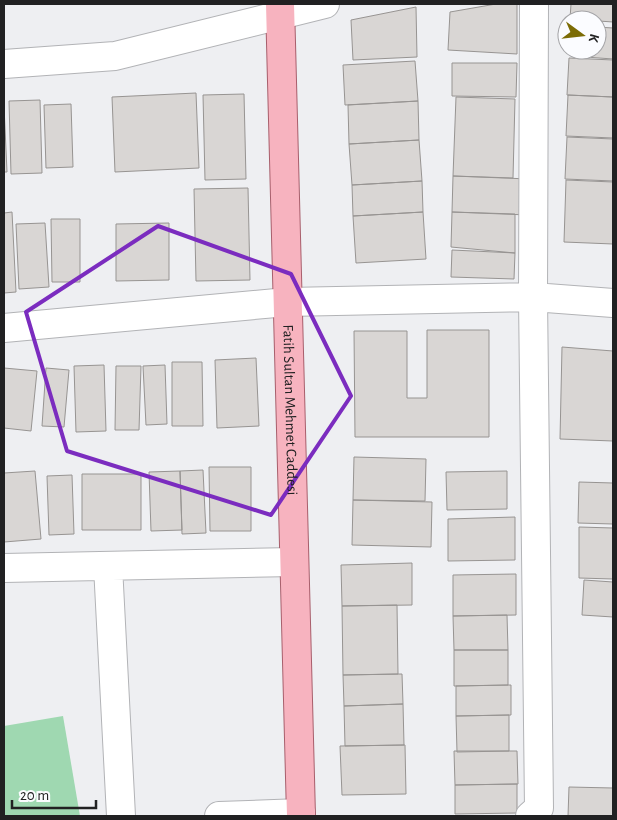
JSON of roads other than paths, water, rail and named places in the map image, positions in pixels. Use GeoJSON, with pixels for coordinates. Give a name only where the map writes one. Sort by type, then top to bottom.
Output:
{"type":"FeatureCollection","features":[{"type":"Feature","properties":{"kind":"main road","name":"Fatih Sultan Mehmet Caddesi"},"geometry":{"type":"LineString","coordinates":[[280,9],[301,814]]}},
{"type":"Feature","properties":{"kind":"street"},"geometry":{"type":"LineString","coordinates":[[4,64],[115,56],[280,9],[325,4]]}},
{"type":"Feature","properties":{"kind":"street"},"geometry":{"type":"LineString","coordinates":[[530,816],[538,808],[533,297],[534,4]]}},
{"type":"Feature","properties":{"kind":"street"},"geometry":{"type":"LineString","coordinates":[[4,328],[287,302],[533,297],[613,303]]}},
{"type":"Feature","properties":{"kind":"street"},"geometry":{"type":"LineString","coordinates":[[4,568],[294,562]]}},
{"type":"Feature","properties":{"kind":"street"},"geometry":{"type":"LineString","coordinates":[[108,566],[121,816]]}},
{"type":"Feature","properties":{"kind":"street"},"geometry":{"type":"LineString","coordinates":[[219,816],[301,814]]}}]}
